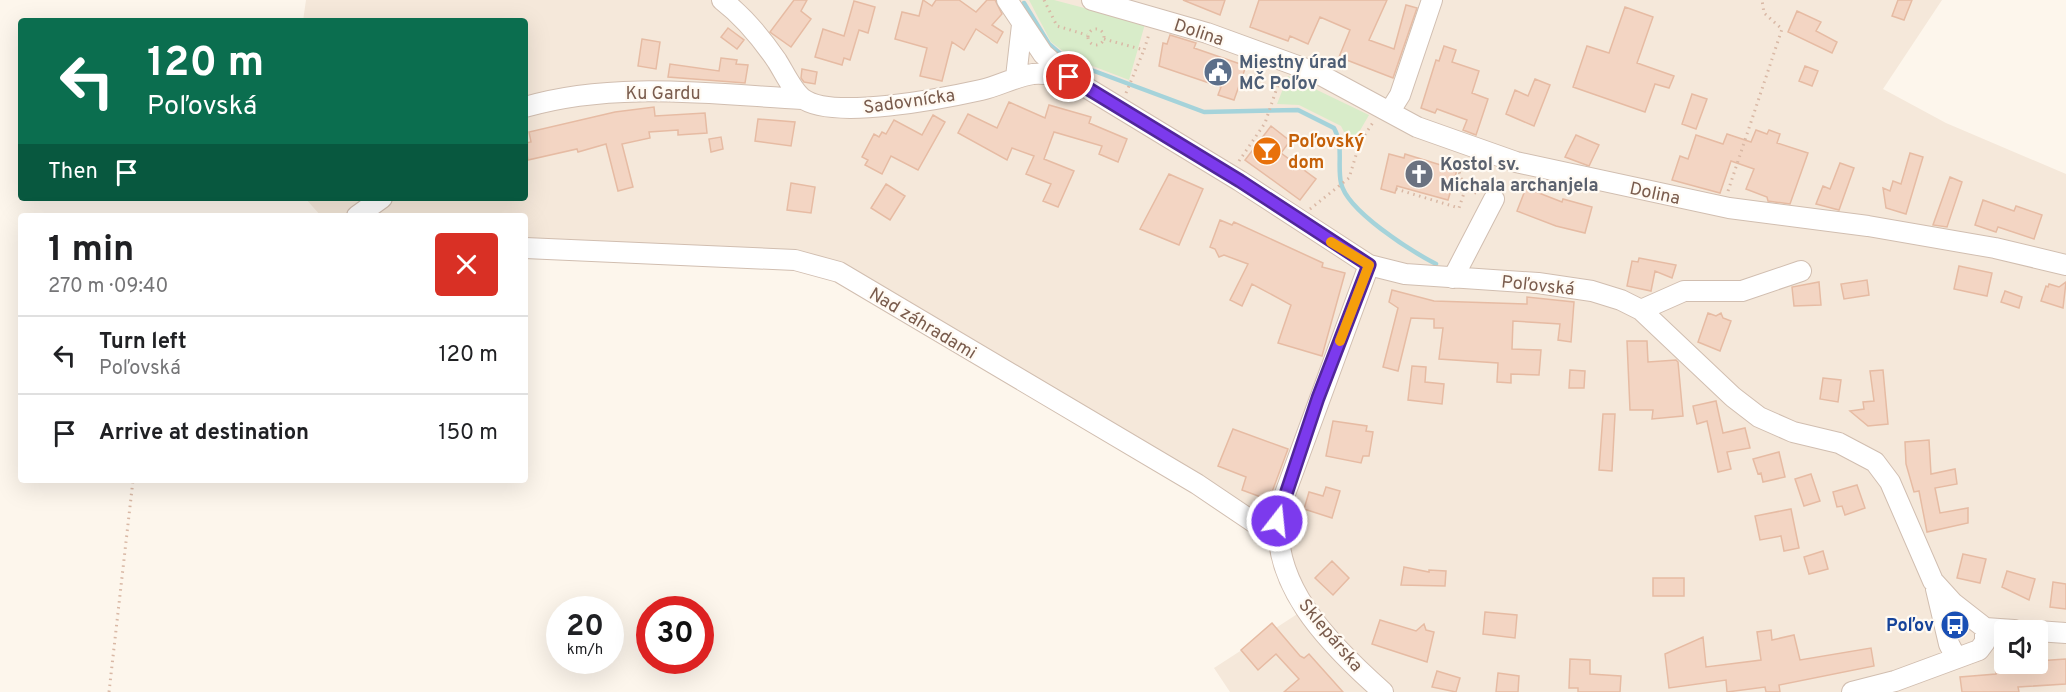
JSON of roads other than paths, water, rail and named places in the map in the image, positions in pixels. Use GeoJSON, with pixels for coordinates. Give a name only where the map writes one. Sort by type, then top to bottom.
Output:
{"type":"FeatureCollection","features":[{"type":"Feature","properties":{"kind":"street"},"geometry":{"type":"LineString","coordinates":[[722,0],[770,51],[802,99]]}},
{"type":"Feature","properties":{"kind":"street","name":"Poľovská"},"geometry":{"type":"LineString","coordinates":[[1007,0],[1043,54],[1069,77],[1230,175],[1369,265],[1405,274],[1538,283],[1592,291],[1621,300],[1641,310],[1733,397],[1759,417],[1793,432],[1839,443],[1875,462],[1890,482],[1933,581],[1953,603],[1984,628]]}},
{"type":"Feature","properties":{"kind":"street","name":"Dolina"},"geometry":{"type":"LineString","coordinates":[[1092,0],[1207,33],[1317,73],[1417,127],[1516,162],[1724,207],[1891,230],[1995,248],[2066,265]]}},
{"type":"Feature","properties":{"kind":"street"},"geometry":{"type":"LineString","coordinates":[[1386,109],[1400,95],[1432,0]]}},
{"type":"Feature","properties":{"kind":"street"},"geometry":{"type":"LineString","coordinates":[[1016,77],[1022,25]]}},
{"type":"Feature","properties":{"kind":"street","name":"Sadovnícka"},"geometry":{"type":"LineString","coordinates":[[802,99],[829,107],[867,109],[981,90],[1016,77],[1044,74],[1069,77]]}},
{"type":"Feature","properties":{"kind":"street","name":"Ku Gardu"},"geometry":{"type":"LineString","coordinates":[[528,106],[584,94],[692,92],[802,99]]}},
{"type":"Feature","properties":{"kind":"street"},"geometry":{"type":"LineString","coordinates":[[1453,278],[1494,200]]}},
{"type":"Feature","properties":{"kind":"street"},"geometry":{"type":"LineString","coordinates":[[361,213],[378,201]]}},
{"type":"Feature","properties":{"kind":"street","name":"Nad záhradami"},"geometry":{"type":"LineString","coordinates":[[528,248],[795,260],[839,272],[1197,484],[1277,538]]}},
{"type":"Feature","properties":{"kind":"street","name":"Sklepárska"},"geometry":{"type":"LineString","coordinates":[[1369,265],[1282,502],[1277,521],[1277,538],[1288,575],[1305,609],[1354,666],[1383,692]]}},
{"type":"Feature","properties":{"kind":"street"},"geometry":{"type":"LineString","coordinates":[[1641,310],[1684,291],[1742,291],[1801,271]]}},
{"type":"Feature","properties":{"kind":"street"},"geometry":{"type":"LineString","coordinates":[[1933,581],[1943,612],[1949,644],[1956,658]]}},
{"type":"Feature","properties":{"kind":"street"},"geometry":{"type":"LineString","coordinates":[[1852,692],[1895,681],[1983,647],[1984,628],[1994,629]]}},
{"type":"Feature","properties":{"kind":"street"},"geometry":{"type":"LineString","coordinates":[[2048,632],[2066,633]]}},
{"type":"Feature","properties":{"kind":"waterway"},"geometry":{"type":"LineString","coordinates":[[1024,3],[1049,44],[1070,62],[1204,112],[1298,110],[1334,128],[1340,148],[1341,183],[1346,194],[1355,206],[1381,229],[1436,264]]}},
{"type":"Feature","properties":{"kind":"place","name":"Miestny úrad MČ Poľov"},"geometry":{"type":"Point","coordinates":[1218,72]}},
{"type":"Feature","properties":{"kind":"place","name":"Poľovský dom"},"geometry":{"type":"Point","coordinates":[1267,151]}},
{"type":"Feature","properties":{"kind":"place","name":"Kostol sv. Michala archanjela"},"geometry":{"type":"Point","coordinates":[1419,174]}},
{"type":"Feature","properties":{"kind":"place","name":"Poľov"},"geometry":{"type":"Point","coordinates":[1955,625]}}]}
